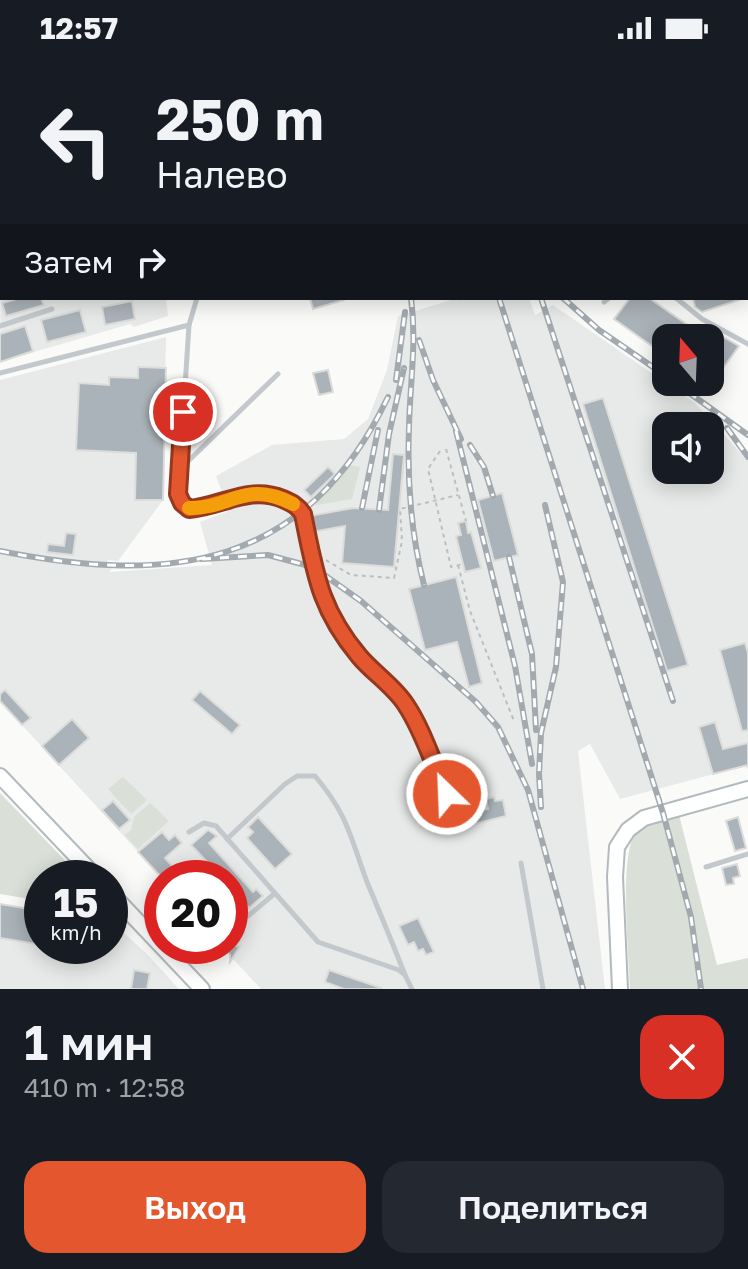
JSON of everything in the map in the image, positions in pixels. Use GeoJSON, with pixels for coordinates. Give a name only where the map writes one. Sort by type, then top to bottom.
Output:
{"type":"FeatureCollection","features":[{"type":"Feature","properties":{"kind":"main road"},"geometry":{"type":"LineString","coordinates":[[0,776],[80,860]]}},
{"type":"Feature","properties":{"kind":"main road"},"geometry":{"type":"LineString","coordinates":[[620,989],[615,877],[617,847],[628,830],[644,818],[748,789]]}},
{"type":"Feature","properties":{"kind":"main road"},"geometry":{"type":"LineString","coordinates":[[128,911],[202,989]]}},
{"type":"Feature","properties":{"kind":"lane"},"geometry":{"type":"LineString","coordinates":[[196,300],[189,325],[178,494],[182,503],[189,509],[253,493],[273,495],[291,503],[303,514],[317,585],[339,631],[404,702],[420,730],[447,794]]}},
{"type":"Feature","properties":{"kind":"lane"},"geometry":{"type":"LineString","coordinates":[[678,300],[702,319],[748,344]]}},
{"type":"Feature","properties":{"kind":"lane"},"geometry":{"type":"LineString","coordinates":[[0,326],[52,309]]}},
{"type":"Feature","properties":{"kind":"lane"},"geometry":{"type":"LineString","coordinates":[[0,373],[189,325]]}},
{"type":"Feature","properties":{"kind":"lane"},"geometry":{"type":"LineString","coordinates":[[179,470],[278,374]]}},
{"type":"Feature","properties":{"kind":"lane"},"geometry":{"type":"LineString","coordinates":[[227,839],[285,784],[297,776],[315,776],[335,800],[346,820],[365,876],[412,989]]}},
{"type":"Feature","properties":{"kind":"lane"},"geometry":{"type":"LineString","coordinates":[[189,832],[204,823],[216,826],[318,942],[399,970],[405,975]]}},
{"type":"Feature","properties":{"kind":"lane"},"geometry":{"type":"LineString","coordinates":[[706,867],[748,854]]}},
{"type":"Feature","properties":{"kind":"lane"},"geometry":{"type":"LineString","coordinates":[[521,863],[543,989]]}},
{"type":"Feature","properties":{"kind":"lane"},"geometry":{"type":"LineString","coordinates":[[248,916],[274,894]]}},
{"type":"Feature","properties":{"kind":"path"},"geometry":{"type":"LineString","coordinates":[[446,449],[466,521]]}},
{"type":"Feature","properties":{"kind":"path"},"geometry":{"type":"LineString","coordinates":[[440,451],[428,469],[451,567],[463,564]]}},
{"type":"Feature","properties":{"kind":"path"},"geometry":{"type":"LineString","coordinates":[[311,552],[351,575],[394,578],[402,541],[400,509],[458,495]]}},
{"type":"Feature","properties":{"kind":"path"},"geometry":{"type":"LineString","coordinates":[[458,565],[470,611],[514,721]]}},
{"type":"Feature","properties":{"kind":"shaded area"},"geometry":{"type":"Polygon","coordinates":[[[1,300],[166,300],[168,316],[0,362],[1,300]]]}},
{"type":"Feature","properties":{"kind":"shaded area"},"geometry":{"type":"Polygon","coordinates":[[[452,300],[530,300],[535,315],[553,305],[652,373],[652,396],[685,396],[695,403],[703,412],[652,412],[652,484],[724,484],[724,435],[748,461],[748,769],[744,766],[620,799],[590,744],[578,751],[605,989],[261,989],[238,964],[248,964],[248,860],[146,860],[0,701],[0,380],[166,337],[163,500],[118,561],[108,560],[107,567],[112,568],[110,572],[212,565],[200,522],[229,511],[216,476],[272,445],[344,439],[368,419],[387,370],[398,316],[452,300]]]}},
{"type":"Feature","properties":{"kind":"shaded area"},"geometry":{"type":"Polygon","coordinates":[[[349,465],[360,467],[352,499],[316,505],[315,500],[349,465]]]}},
{"type":"Feature","properties":{"kind":"shaded area"},"geometry":{"type":"Polygon","coordinates":[[[123,777],[147,800],[131,814],[108,789],[123,777]]]}},
{"type":"Feature","properties":{"kind":"shaded area"},"geometry":{"type":"Polygon","coordinates":[[[0,793],[65,860],[24,860],[24,898],[0,894],[0,793]]]}},
{"type":"Feature","properties":{"kind":"shaded area"},"geometry":{"type":"Polygon","coordinates":[[[150,803],[169,821],[138,849],[125,835],[131,830],[134,817],[150,803]]]}},
{"type":"Feature","properties":{"kind":"shaded area"},"geometry":{"type":"Polygon","coordinates":[[[679,815],[717,965],[748,958],[748,989],[630,989],[626,880],[632,841],[642,828],[679,815]]]}},
{"type":"Feature","properties":{"kind":"shaded area"},"geometry":{"type":"Polygon","coordinates":[[[0,904],[24,908],[24,964],[128,964],[128,937],[144,951],[144,964],[156,964],[179,989],[0,989],[0,904]]]}},
{"type":"Feature","properties":{"kind":"building"},"geometry":{"type":"Polygon","coordinates":[[[42,300],[44,305],[6,316],[2,303],[42,300]]]}},
{"type":"Feature","properties":{"kind":"building"},"geometry":{"type":"Polygon","coordinates":[[[311,300],[344,300],[313,309],[311,300]]]}},
{"type":"Feature","properties":{"kind":"building"},"geometry":{"type":"Polygon","coordinates":[[[628,300],[652,300],[686,324],[652,324],[652,346],[614,319],[628,300]]]}},
{"type":"Feature","properties":{"kind":"building"},"geometry":{"type":"Polygon","coordinates":[[[693,300],[739,300],[702,312],[695,307],[693,300]]]}},
{"type":"Feature","properties":{"kind":"building"},"geometry":{"type":"Polygon","coordinates":[[[132,301],[135,319],[105,325],[102,307],[132,301]]]}},
{"type":"Feature","properties":{"kind":"building"},"geometry":{"type":"Polygon","coordinates":[[[80,310],[86,332],[47,342],[41,320],[80,310]]]}},
{"type":"Feature","properties":{"kind":"building"},"geometry":{"type":"Polygon","coordinates":[[[25,326],[33,351],[0,362],[0,334],[25,326]]]}},
{"type":"Feature","properties":{"kind":"building"},"geometry":{"type":"Polygon","coordinates":[[[724,338],[739,346],[724,367],[724,338]]]}},
{"type":"Feature","properties":{"kind":"building"},"geometry":{"type":"Polygon","coordinates":[[[138,367],[166,368],[163,500],[135,500],[136,453],[76,450],[79,383],[109,385],[109,377],[138,378],[138,367]]]}},
{"type":"Feature","properties":{"kind":"building"},"geometry":{"type":"Polygon","coordinates":[[[328,370],[333,392],[319,395],[313,373],[328,370]]]}},
{"type":"Feature","properties":{"kind":"building"},"geometry":{"type":"Polygon","coordinates":[[[603,398],[688,665],[667,671],[583,404],[603,398]]]}},
{"type":"Feature","properties":{"kind":"building"},"geometry":{"type":"Polygon","coordinates":[[[393,454],[404,455],[394,567],[342,563],[345,526],[312,532],[309,516],[353,508],[388,510],[393,454]]]}},
{"type":"Feature","properties":{"kind":"building"},"geometry":{"type":"Polygon","coordinates":[[[328,467],[335,474],[311,497],[304,490],[328,467]]]}},
{"type":"Feature","properties":{"kind":"building"},"geometry":{"type":"Polygon","coordinates":[[[502,493],[518,555],[494,561],[478,500],[502,493]]]}},
{"type":"Feature","properties":{"kind":"building"},"geometry":{"type":"Polygon","coordinates":[[[466,521],[481,568],[465,572],[456,536],[461,535],[458,523],[466,521]]]}},
{"type":"Feature","properties":{"kind":"building"},"geometry":{"type":"Polygon","coordinates":[[[66,533],[76,534],[73,555],[47,552],[48,544],[64,546],[66,533]]]}},
{"type":"Feature","properties":{"kind":"building"},"geometry":{"type":"Polygon","coordinates":[[[456,577],[482,683],[469,687],[457,642],[425,650],[409,589],[456,577]]]}},
{"type":"Feature","properties":{"kind":"building"},"geometry":{"type":"Polygon","coordinates":[[[745,643],[748,653],[748,730],[742,731],[720,650],[745,643]]]}},
{"type":"Feature","properties":{"kind":"building"},"geometry":{"type":"Polygon","coordinates":[[[5,690],[31,718],[22,725],[0,701],[0,694],[5,690]]]}},
{"type":"Feature","properties":{"kind":"building"},"geometry":{"type":"Polygon","coordinates":[[[200,691],[240,725],[232,734],[192,700],[200,691]]]}},
{"type":"Feature","properties":{"kind":"building"},"geometry":{"type":"Polygon","coordinates":[[[72,719],[89,738],[59,765],[42,746],[72,719]]]}},
{"type":"Feature","properties":{"kind":"building"},"geometry":{"type":"Polygon","coordinates":[[[715,722],[723,749],[748,743],[748,765],[713,774],[699,727],[715,722]]]}},
{"type":"Feature","properties":{"kind":"building"},"geometry":{"type":"Polygon","coordinates":[[[494,797],[495,801],[503,800],[506,816],[463,827],[461,814],[488,809],[486,799],[494,797]]]}},
{"type":"Feature","properties":{"kind":"building"},"geometry":{"type":"Polygon","coordinates":[[[113,801],[130,820],[119,829],[102,810],[113,801]]]}},
{"type":"Feature","properties":{"kind":"building"},"geometry":{"type":"Polygon","coordinates":[[[258,817],[292,854],[275,869],[247,838],[253,832],[248,827],[258,817]]]}},
{"type":"Feature","properties":{"kind":"building"},"geometry":{"type":"Polygon","coordinates":[[[738,817],[746,848],[735,851],[726,821],[738,817]]]}},
{"type":"Feature","properties":{"kind":"building"},"geometry":{"type":"Polygon","coordinates":[[[208,830],[217,836],[209,843],[224,860],[205,860],[191,845],[208,830]]]}},
{"type":"Feature","properties":{"kind":"building"},"geometry":{"type":"Polygon","coordinates":[[[162,832],[169,840],[175,835],[182,843],[165,858],[167,860],[145,860],[138,852],[162,832]]]}},
{"type":"Feature","properties":{"kind":"building"},"geometry":{"type":"Polygon","coordinates":[[[737,864],[740,876],[733,878],[734,884],[726,885],[722,868],[737,864]]]}},
{"type":"Feature","properties":{"kind":"building"},"geometry":{"type":"Polygon","coordinates":[[[248,886],[263,896],[248,907],[248,886]]]}},
{"type":"Feature","properties":{"kind":"building"},"geometry":{"type":"Polygon","coordinates":[[[0,904],[24,908],[24,942],[0,938],[0,904]]]}},
{"type":"Feature","properties":{"kind":"building"},"geometry":{"type":"Polygon","coordinates":[[[418,918],[434,952],[426,955],[423,949],[418,951],[414,942],[408,945],[399,926],[418,918]]]}},
{"type":"Feature","properties":{"kind":"building"},"geometry":{"type":"Polygon","coordinates":[[[134,970],[150,973],[147,989],[131,989],[134,970]]]}},
{"type":"Feature","properties":{"kind":"building"},"geometry":{"type":"Polygon","coordinates":[[[329,970],[381,989],[344,989],[325,982],[329,970]]]}},
{"type":"Feature","properties":{"kind":"railway"},"geometry":{"type":"LineString","coordinates":[[411,300],[409,487],[424,585]]}},
{"type":"Feature","properties":{"kind":"railway"},"geometry":{"type":"LineString","coordinates":[[500,300],[663,813],[691,917],[701,989]]}},
{"type":"Feature","properties":{"kind":"railway"},"geometry":{"type":"LineString","coordinates":[[542,300],[673,701]]}},
{"type":"Feature","properties":{"kind":"railway"},"geometry":{"type":"LineString","coordinates":[[565,300],[599,330],[652,366]]}},
{"type":"Feature","properties":{"kind":"railway"},"geometry":{"type":"LineString","coordinates":[[396,380],[405,312]]}},
{"type":"Feature","properties":{"kind":"railway"},"geometry":{"type":"LineString","coordinates":[[419,340],[433,380],[461,439]]}},
{"type":"Feature","properties":{"kind":"railway"},"geometry":{"type":"LineString","coordinates":[[379,510],[389,434],[404,368]]}},
{"type":"Feature","properties":{"kind":"railway"},"geometry":{"type":"LineString","coordinates":[[694,396],[748,435]]}},
{"type":"Feature","properties":{"kind":"railway"},"geometry":{"type":"LineString","coordinates":[[0,551],[62,561],[121,565],[176,563],[227,551],[274,530],[317,498],[355,454],[388,397]]}},
{"type":"Feature","properties":{"kind":"railway"},"geometry":{"type":"LineString","coordinates":[[727,428],[748,457]]}},
{"type":"Feature","properties":{"kind":"railway"},"geometry":{"type":"LineString","coordinates":[[362,508],[378,430]]}},
{"type":"Feature","properties":{"kind":"railway"},"geometry":{"type":"LineString","coordinates":[[456,431],[515,666],[532,764]]}},
{"type":"Feature","properties":{"kind":"railway"},"geometry":{"type":"LineString","coordinates":[[470,445],[484,467],[493,496]]}},
{"type":"Feature","properties":{"kind":"railway"},"geometry":{"type":"LineString","coordinates":[[541,807],[541,733],[556,667],[563,582],[545,505]]}},
{"type":"Feature","properties":{"kind":"railway"},"geometry":{"type":"LineString","coordinates":[[202,559],[268,555],[313,567],[361,601],[476,702],[498,727],[528,790],[583,989]]}},
{"type":"Feature","properties":{"kind":"railway"},"geometry":{"type":"LineString","coordinates":[[509,557],[532,654],[536,730]]}},
{"type":"Feature","properties":{"kind":"slow traffic"},"geometry":{"type":"LineString","coordinates":[[189,508],[201,508],[253,493],[273,495],[293,504]]}},
{"type":"Feature","properties":{"kind":"route"},"geometry":{"type":"LineString","coordinates":[[183,412],[178,494],[182,503],[189,509],[201,508],[239,495],[263,493],[298,507],[303,514],[317,585],[339,631],[404,702],[420,730],[447,794]]}}]}
